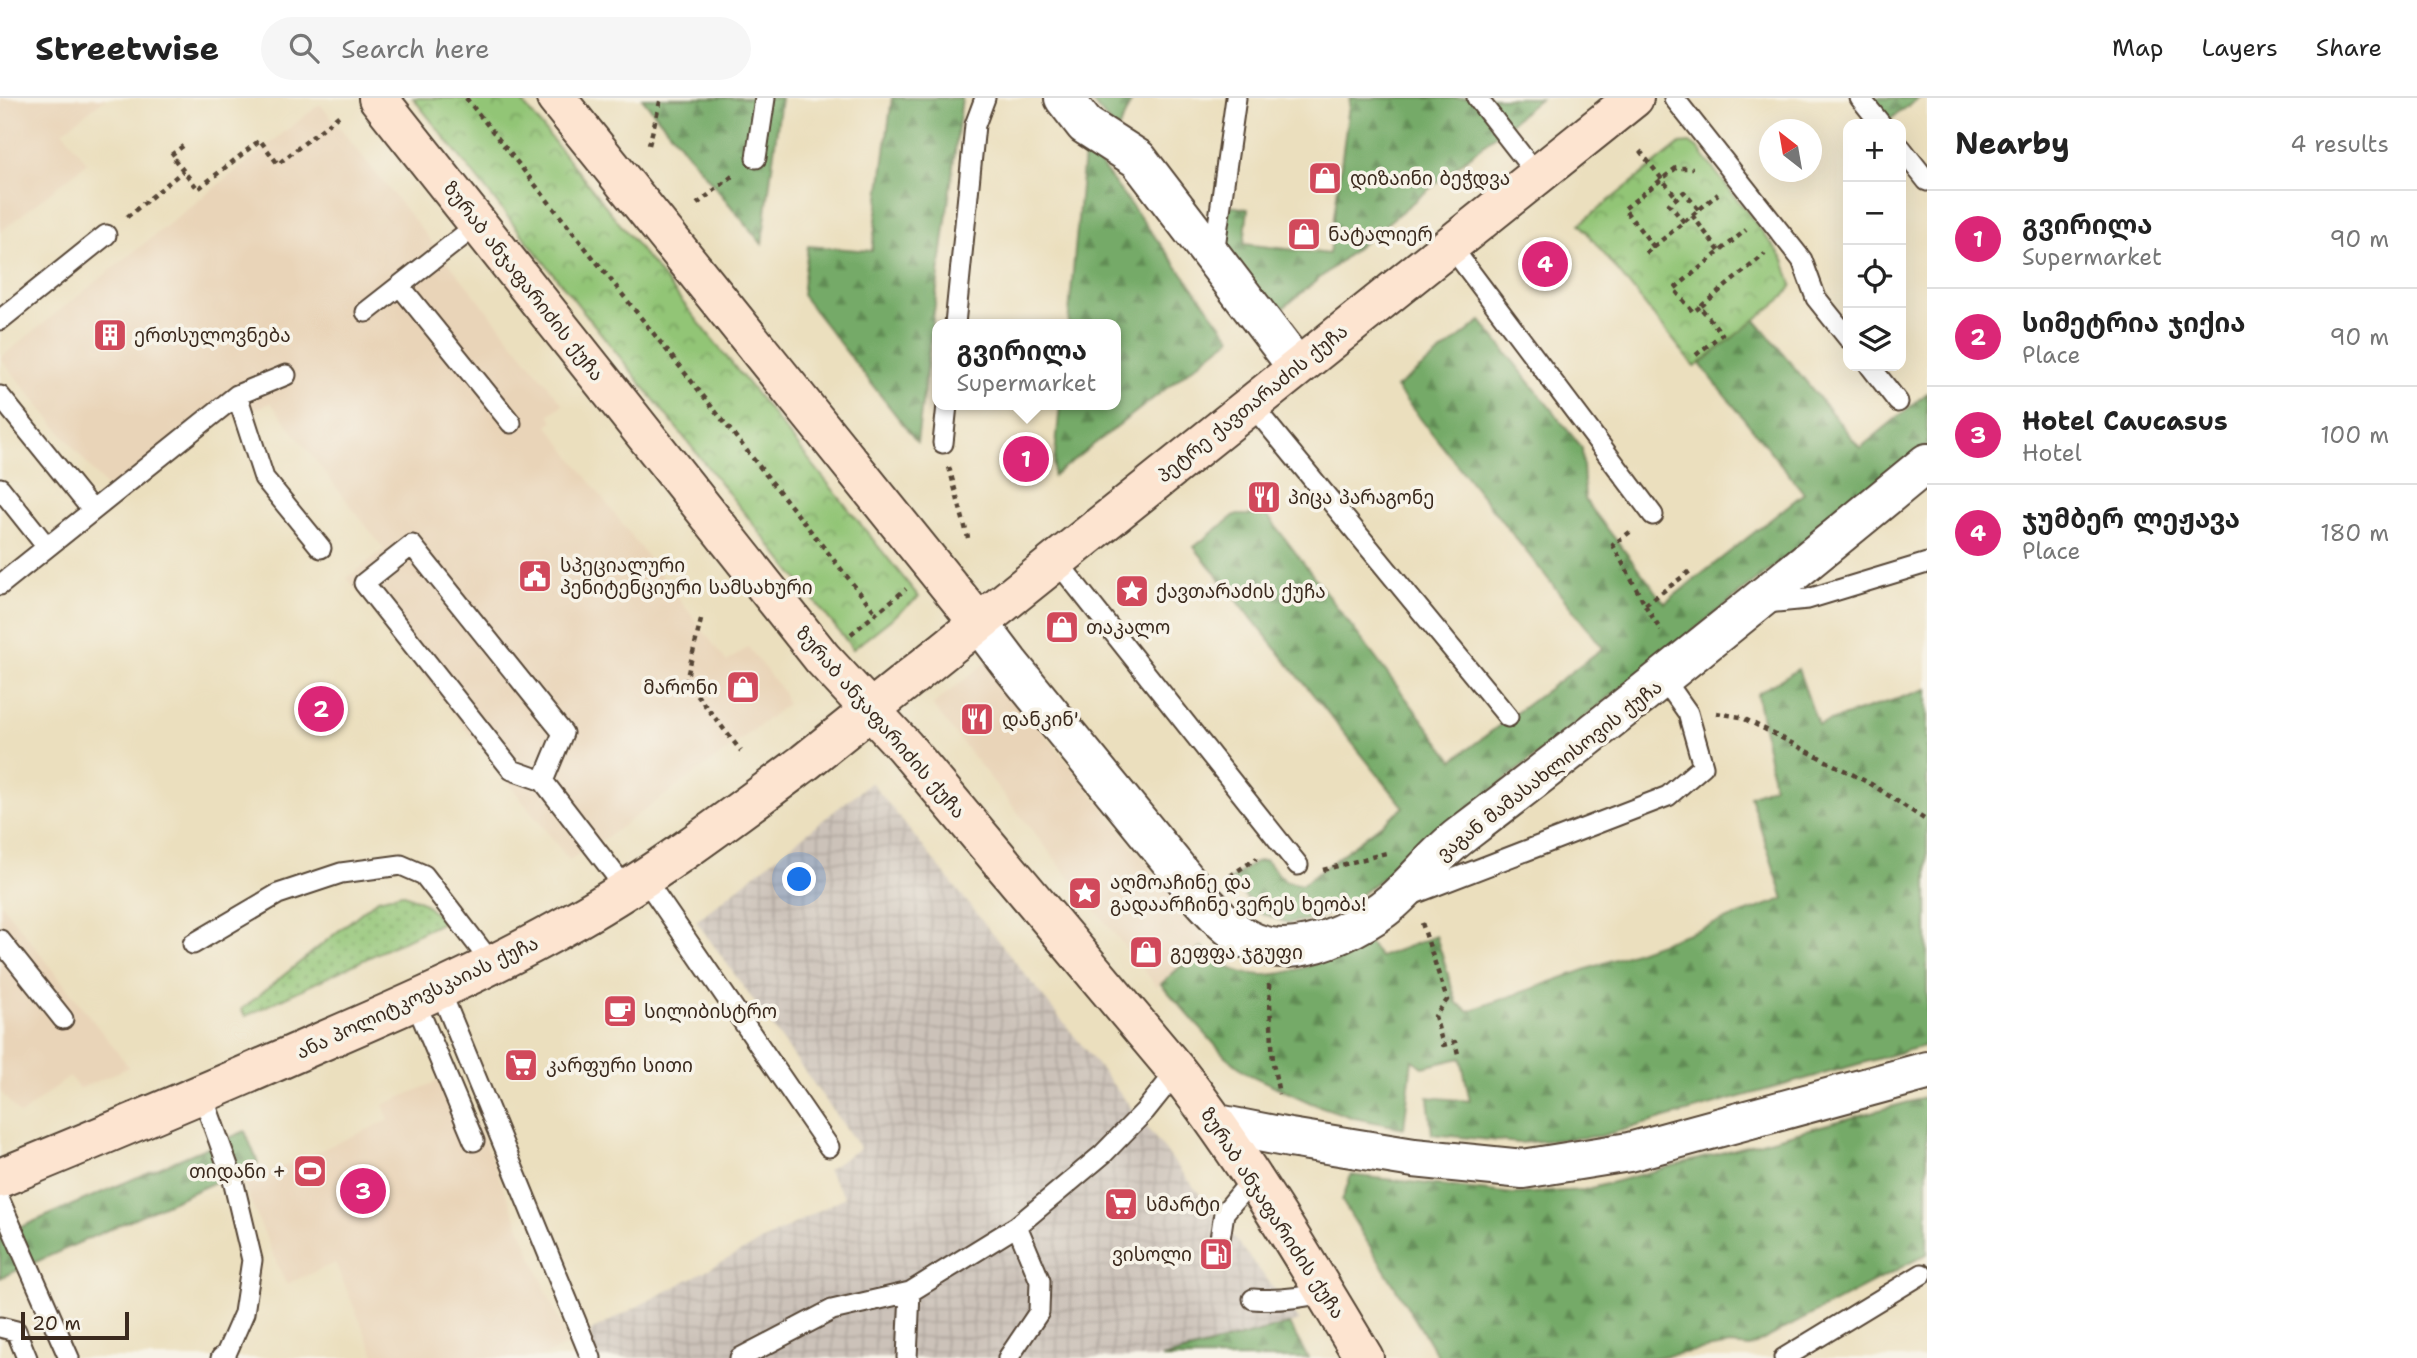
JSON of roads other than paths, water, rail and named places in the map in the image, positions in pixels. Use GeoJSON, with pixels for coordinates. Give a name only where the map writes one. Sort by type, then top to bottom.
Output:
{"type":"FeatureCollection","features":[{"type":"Feature","properties":{"kind":"main road","name":"ზურაბ ანჯაფარიძის ქუჩა"},"geometry":{"type":"LineString","coordinates":[[378,98],[822,658],[905,746],[1177,1071],[1254,1177],[1364,1358]]}},
{"type":"Feature","properties":{"kind":"main road"},"geometry":{"type":"LineString","coordinates":[[556,98],[978,622]]}},
{"type":"Feature","properties":{"kind":"main road","name":"პეტრე ქავთარაძის ქუჩა"},"geometry":{"type":"LineString","coordinates":[[870,710],[1634,98]]}},
{"type":"Feature","properties":{"kind":"main road","name":"ანა პოლიტკოვსკაიას ქუჩა"},"geometry":{"type":"LineString","coordinates":[[0,1178],[202,1094],[493,965],[636,884],[710,834],[870,710]]}},
{"type":"Feature","properties":{"kind":"street"},"geometry":{"type":"LineString","coordinates":[[1064,98],[1085,125],[1138,159],[1297,367]]}},
{"type":"Feature","properties":{"kind":"street","name":"ვაგან მამასახლისოვის ქუჩა"},"geometry":{"type":"LineString","coordinates":[[978,622],[1229,929],[1250,941],[1278,949],[1309,945],[1342,933],[1401,899],[1457,838],[1674,693],[1757,604],[1927,463]]}},
{"type":"Feature","properties":{"kind":"street"},"geometry":{"type":"LineString","coordinates":[[1218,1124],[1414,1158],[1523,1169],[1629,1152],[1927,1071]]}},
{"type":"Feature","properties":{"kind":"lane"},"geometry":{"type":"LineString","coordinates":[[756,158],[765,98]]}},
{"type":"Feature","properties":{"kind":"lane"},"geometry":{"type":"LineString","coordinates":[[956,319],[975,125],[985,98]]}},
{"type":"Feature","properties":{"kind":"lane"},"geometry":{"type":"LineString","coordinates":[[1213,255],[1236,98]]}},
{"type":"Feature","properties":{"kind":"lane"},"geometry":{"type":"LineString","coordinates":[[1478,98],[1537,175]]}},
{"type":"Feature","properties":{"kind":"lane"},"geometry":{"type":"LineString","coordinates":[[1674,98],[1802,260],[1816,298],[1843,332]]}},
{"type":"Feature","properties":{"kind":"lane"},"geometry":{"type":"LineString","coordinates":[[1860,98],[1877,119]]}},
{"type":"Feature","properties":{"kind":"lane"},"geometry":{"type":"LineString","coordinates":[[1906,154],[1927,181]]}},
{"type":"Feature","properties":{"kind":"lane"},"geometry":{"type":"LineString","coordinates":[[366,312],[478,224]]}},
{"type":"Feature","properties":{"kind":"lane"},"geometry":{"type":"LineString","coordinates":[[0,320],[106,235]]}},
{"type":"Feature","properties":{"kind":"lane"},"geometry":{"type":"LineString","coordinates":[[1450,245],[1653,515]]}},
{"type":"Feature","properties":{"kind":"lane"},"geometry":{"type":"LineString","coordinates":[[400,286],[512,423]]}},
{"type":"Feature","properties":{"kind":"lane"},"geometry":{"type":"LineString","coordinates":[[1874,371],[1898,402]]}},
{"type":"Feature","properties":{"kind":"lane"},"geometry":{"type":"LineString","coordinates":[[0,585],[237,395],[286,375]]}},
{"type":"Feature","properties":{"kind":"lane"},"geometry":{"type":"LineString","coordinates":[[237,395],[264,478],[321,548]]}},
{"type":"Feature","properties":{"kind":"lane"},"geometry":{"type":"LineString","coordinates":[[0,396],[92,510]]}},
{"type":"Feature","properties":{"kind":"lane"},"geometry":{"type":"LineString","coordinates":[[1251,404],[1508,718]]}},
{"type":"Feature","properties":{"kind":"lane"},"geometry":{"type":"LineString","coordinates":[[943,443],[946,410]]}},
{"type":"Feature","properties":{"kind":"lane"},"geometry":{"type":"LineString","coordinates":[[0,488],[47,547]]}},
{"type":"Feature","properties":{"kind":"lane"},"geometry":{"type":"LineString","coordinates":[[543,782],[563,733],[412,545],[364,583],[512,770],[543,782],[636,884],[830,1147]]}},
{"type":"Feature","properties":{"kind":"lane"},"geometry":{"type":"LineString","coordinates":[[1056,560],[1298,865]]}},
{"type":"Feature","properties":{"kind":"lane"},"geometry":{"type":"LineString","coordinates":[[1757,604],[1808,599],[1927,563]]}},
{"type":"Feature","properties":{"kind":"lane"},"geometry":{"type":"LineString","coordinates":[[1401,899],[1668,796],[1703,766],[1688,713],[1674,693]]}},
{"type":"Feature","properties":{"kind":"lane"},"geometry":{"type":"LineString","coordinates":[[193,944],[278,894],[341,873],[401,865],[424,875],[493,965]]}},
{"type":"Feature","properties":{"kind":"lane"},"geometry":{"type":"LineString","coordinates":[[0,940],[63,1019]]}},
{"type":"Feature","properties":{"kind":"lane"},"geometry":{"type":"LineString","coordinates":[[427,996],[474,1141]]}},
{"type":"Feature","properties":{"kind":"lane"},"geometry":{"type":"LineString","coordinates":[[427,996],[591,1358]]}},
{"type":"Feature","properties":{"kind":"lane"},"geometry":{"type":"LineString","coordinates":[[740,1358],[832,1310],[910,1292],[1017,1226],[1103,1154],[1145,1111],[1177,1071]]}},
{"type":"Feature","properties":{"kind":"lane"},"geometry":{"type":"LineString","coordinates":[[202,1094],[233,1180],[252,1260],[244,1313],[226,1354],[221,1358]]}},
{"type":"Feature","properties":{"kind":"lane"},"geometry":{"type":"LineString","coordinates":[[1220,1239],[1224,1213],[1254,1177]]}},
{"type":"Feature","properties":{"kind":"lane"},"geometry":{"type":"LineString","coordinates":[[0,1202],[69,1358]]}},
{"type":"Feature","properties":{"kind":"lane"},"geometry":{"type":"LineString","coordinates":[[1008,1358],[1039,1312],[1040,1281],[1017,1226]]}},
{"type":"Feature","properties":{"kind":"lane"},"geometry":{"type":"LineString","coordinates":[[1784,1358],[1922,1274]]}},
{"type":"Feature","properties":{"kind":"lane"},"geometry":{"type":"LineString","coordinates":[[906,1358],[910,1292]]}},
{"type":"Feature","properties":{"kind":"lane"},"geometry":{"type":"LineString","coordinates":[[1253,1299],[1301,1298],[1325,1292]]}},
{"type":"Feature","properties":{"kind":"lane"},"geometry":{"type":"LineString","coordinates":[[0,1327],[16,1331],[27,1358]]}},
{"type":"Feature","properties":{"kind":"place","name":"დიზაინი ბეჭდვა"},"geometry":{"type":"Point","coordinates":[1325,178]}},
{"type":"Feature","properties":{"kind":"place","name":"ნატალიერ"},"geometry":{"type":"Point","coordinates":[1304,234]}},
{"type":"Feature","properties":{"kind":"place","name":"ჯუმბერ ლეჟავა"},"geometry":{"type":"Point","coordinates":[1545,264]}},
{"type":"Feature","properties":{"kind":"place","name":"ერთსულოვნება"},"geometry":{"type":"Point","coordinates":[110,335]}},
{"type":"Feature","properties":{"kind":"place","name":"გვირილა"},"geometry":{"type":"Point","coordinates":[1026,459]}},
{"type":"Feature","properties":{"kind":"place","name":"პიცა პარაგონე"},"geometry":{"type":"Point","coordinates":[1264,497]}},
{"type":"Feature","properties":{"kind":"place","name":"სპეციალური პენიტენციური სამსახური"},"geometry":{"type":"Point","coordinates":[535,576]}},
{"type":"Feature","properties":{"kind":"place","name":"ქავთარაძის ქუჩა"},"geometry":{"type":"Point","coordinates":[1132,591]}},
{"type":"Feature","properties":{"kind":"place","name":"თაკალო"},"geometry":{"type":"Point","coordinates":[1062,627]}},
{"type":"Feature","properties":{"kind":"place","name":"მარონი"},"geometry":{"type":"Point","coordinates":[743,687]}},
{"type":"Feature","properties":{"kind":"place","name":"სიმეტრია ჯიქია"},"geometry":{"type":"Point","coordinates":[321,709]}},
{"type":"Feature","properties":{"kind":"place","name":"დანკინ'"},"geometry":{"type":"Point","coordinates":[977,719]}},
{"type":"Feature","properties":{"kind":"place","name":"აღმოაჩინე და გადაარჩინე ვერეს ხეობა!"},"geometry":{"type":"Point","coordinates":[1085,893]}},
{"type":"Feature","properties":{"kind":"place","name":"გეფფა ჯგუფი"},"geometry":{"type":"Point","coordinates":[1146,952]}},
{"type":"Feature","properties":{"kind":"place","name":"სილიბისტრო"},"geometry":{"type":"Point","coordinates":[620,1011]}},
{"type":"Feature","properties":{"kind":"place","name":"კარფური სითი"},"geometry":{"type":"Point","coordinates":[521,1065]}},
{"type":"Feature","properties":{"kind":"place","name":"თიდანი +"},"geometry":{"type":"Point","coordinates":[310,1171]}},
{"type":"Feature","properties":{"kind":"place","name":"Hotel Caucasus"},"geometry":{"type":"Point","coordinates":[363,1191]}},
{"type":"Feature","properties":{"kind":"place","name":"სმარტი"},"geometry":{"type":"Point","coordinates":[1121,1204]}},
{"type":"Feature","properties":{"kind":"place","name":"ვისოლი"},"geometry":{"type":"Point","coordinates":[1216,1254]}}]}
